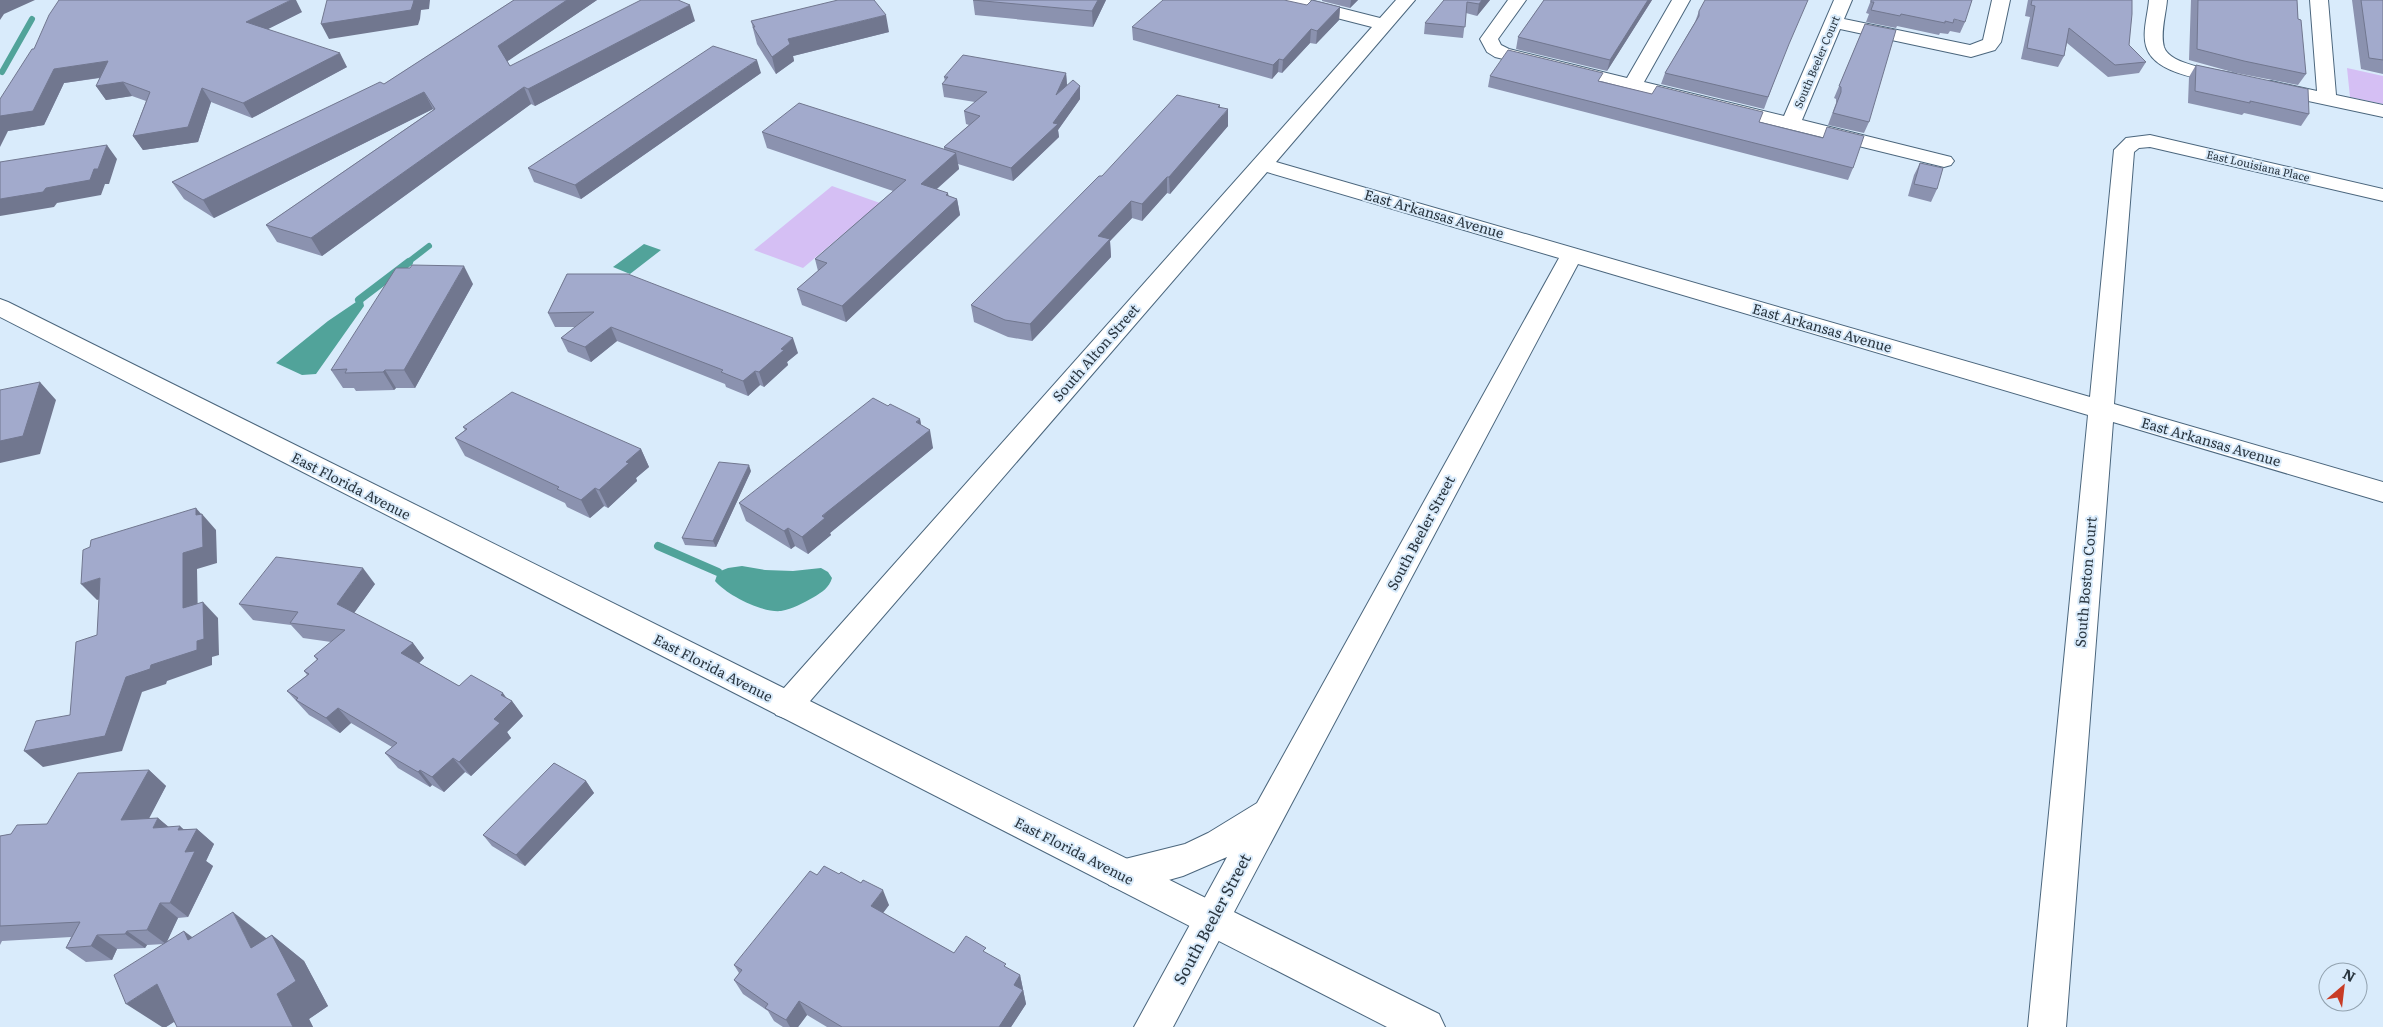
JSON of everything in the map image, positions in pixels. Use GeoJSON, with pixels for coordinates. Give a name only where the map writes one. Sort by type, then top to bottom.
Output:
{"type":"FeatureCollection","features":[{"type":"Feature","properties":{"kind":"street"},"geometry":{"type":"LineString","coordinates":[[1290,0],[1384,25]]}},
{"type":"Feature","properties":{"kind":"street","name":"South Alton Street"},"geometry":{"type":"LineString","coordinates":[[787,706],[1406,0]]}},
{"type":"Feature","properties":{"kind":"street"},"geometry":{"type":"LineString","coordinates":[[1517,0],[1490,39],[1494,48],[1514,56],[1944,161]]}},
{"type":"Feature","properties":{"kind":"street"},"geometry":{"type":"LineString","coordinates":[[1632,86],[1681,0]]}},
{"type":"Feature","properties":{"kind":"street","name":"South Beeler Court"},"geometry":{"type":"LineString","coordinates":[[1790,124],[1843,0]]}},
{"type":"Feature","properties":{"kind":"street"},"geometry":{"type":"LineString","coordinates":[[1834,22],[1971,51],[1988,46],[1992,42],[2001,0]]}},
{"type":"Feature","properties":{"kind":"street"},"geometry":{"type":"LineString","coordinates":[[2158,0],[2155,46],[2161,58],[2195,71],[2383,111]]}},
{"type":"Feature","properties":{"kind":"street"},"geometry":{"type":"LineString","coordinates":[[2319,0],[2327,99]]}},
{"type":"Feature","properties":{"kind":"street","name":"East Louisiana Place"},"geometry":{"type":"LineString","coordinates":[[2133,142],[2150,141],[2162,143],[2383,195]]}},
{"type":"Feature","properties":{"kind":"street","name":"South Boston Court"},"geometry":{"type":"LineString","coordinates":[[2048,1027],[2123,158],[2124,150],[2133,142]]}},
{"type":"Feature","properties":{"kind":"street","name":"East Arkansas Avenue"},"geometry":{"type":"LineString","coordinates":[[1262,164],[2383,492]]}},
{"type":"Feature","properties":{"kind":"street","name":"South Beeler Street"},"geometry":{"type":"LineString","coordinates":[[1153,1027],[1572,255]]}},
{"type":"Feature","properties":{"kind":"street","name":"East Florida Avenue"},"geometry":{"type":"LineString","coordinates":[[0,307],[1426,1027]]}},
{"type":"Feature","properties":{"kind":"street","name":"South Beeler Street"},"geometry":{"type":"LineString","coordinates":[[1122,874],[1171,864],[1202,852],[1233,837],[1271,811]]}},
{"type":"Feature","properties":{"kind":"shaded area"},"geometry":{"type":"Polygon","coordinates":[[[2347,68],[2383,76],[2383,104],[2350,97],[2347,68]]]}},
{"type":"Feature","properties":{"kind":"shaded area"},"geometry":{"type":"Polygon","coordinates":[[[832,186],[880,203],[803,268],[754,250],[832,186]]]}},
{"type":"Feature","properties":{"kind":"shaded area"},"geometry":{"type":"Polygon","coordinates":[[[644,244],[661,250],[630,274],[613,267],[644,244]]]}},
{"type":"Feature","properties":{"kind":"shaded area"},"geometry":{"type":"Polygon","coordinates":[[[359,300],[363,301],[364,306],[316,374],[302,375],[276,363],[328,321],[359,300]]]}},
{"type":"Feature","properties":{"kind":"shaded area"},"geometry":{"type":"Polygon","coordinates":[[[742,566],[765,570],[793,571],[821,568],[828,572],[832,578],[827,587],[798,606],[781,611],[773,611],[745,602],[728,592],[715,581],[718,572],[742,566]]]}},
{"type":"Feature","properties":{"kind":"building"},"geometry":{"type":"Polygon","coordinates":[[[59,0],[291,0],[246,22],[340,53],[243,103],[202,88],[188,127],[133,136],[150,92],[123,82],[96,86],[108,61],[54,69],[33,111],[0,116],[0,99],[32,49],[34,49],[49,15],[59,0]]]}},
{"type":"Feature","properties":{"kind":"building"},"geometry":{"type":"Polygon","coordinates":[[[327,0],[414,0],[411,10],[321,24],[327,0]]]}},
{"type":"Feature","properties":{"kind":"building"},"geometry":{"type":"Polygon","coordinates":[[[514,0],[567,0],[498,46],[510,66],[641,0],[678,0],[690,5],[528,89],[524,87],[311,238],[266,225],[435,109],[424,92],[203,200],[172,182],[380,82],[384,84],[514,0]]]}},
{"type":"Feature","properties":{"kind":"building"},"geometry":{"type":"Polygon","coordinates":[[[838,0],[874,0],[886,15],[788,39],[790,44],[772,57],[751,21],[838,0]]]}},
{"type":"Feature","properties":{"kind":"building"},"geometry":{"type":"Polygon","coordinates":[[[973,0],[1098,0],[1092,11],[973,0]]]}},
{"type":"Feature","properties":{"kind":"building"},"geometry":{"type":"Polygon","coordinates":[[[1163,0],[1284,0],[1307,5],[1312,0],[1340,7],[1317,31],[1311,29],[1283,60],[1279,59],[1273,65],[1132,27],[1163,0]]]}},
{"type":"Feature","properties":{"kind":"building"},"geometry":{"type":"Polygon","coordinates":[[[1444,0],[1482,0],[1479,4],[1467,2],[1465,27],[1425,23],[1444,0]]]}},
{"type":"Feature","properties":{"kind":"building"},"geometry":{"type":"Polygon","coordinates":[[[1544,0],[1648,0],[1610,60],[1518,37],[1544,0]]]}},
{"type":"Feature","properties":{"kind":"building"},"geometry":{"type":"Polygon","coordinates":[[[1705,0],[1808,0],[1768,97],[1665,73],[1699,16],[1699,11],[1705,0]]]}},
{"type":"Feature","properties":{"kind":"building"},"geometry":{"type":"Polygon","coordinates":[[[1871,0],[1972,0],[1965,22],[1954,19],[1953,23],[1945,21],[1945,23],[1871,10],[1874,2],[1871,2],[1871,0]]]}},
{"type":"Feature","properties":{"kind":"building"},"geometry":{"type":"Polygon","coordinates":[[[2032,0],[2132,0],[2129,45],[2146,62],[2115,65],[2069,28],[2064,56],[2027,48],[2035,6],[2031,5],[2032,0]]]}},
{"type":"Feature","properties":{"kind":"building"},"geometry":{"type":"Polygon","coordinates":[[[2198,0],[2297,0],[2298,19],[2301,20],[2306,74],[2197,49],[2198,0]]]}},
{"type":"Feature","properties":{"kind":"building"},"geometry":{"type":"Polygon","coordinates":[[[2361,0],[2383,0],[2383,60],[2369,58],[2361,0]]]}},
{"type":"Feature","properties":{"kind":"building"},"geometry":{"type":"Polygon","coordinates":[[[1865,24],[1896,30],[1869,122],[1833,113],[1841,92],[1841,87],[1839,86],[1865,24]]]}},
{"type":"Feature","properties":{"kind":"building"},"geometry":{"type":"Polygon","coordinates":[[[713,46],[757,60],[575,185],[528,168],[713,46]]]}},
{"type":"Feature","properties":{"kind":"building"},"geometry":{"type":"Polygon","coordinates":[[[1508,50],[1603,73],[1598,81],[1652,94],[1657,86],[1763,112],[1759,122],[1823,138],[1827,127],[1864,136],[1853,168],[1490,76],[1508,50]]]}},
{"type":"Feature","properties":{"kind":"building"},"geometry":{"type":"Polygon","coordinates":[[[963,55],[1066,73],[1056,95],[1073,80],[1080,86],[1053,123],[1058,124],[1011,168],[944,147],[980,116],[964,111],[987,92],[942,84],[948,77],[944,77],[963,55]]]}},
{"type":"Feature","properties":{"kind":"building"},"geometry":{"type":"Polygon","coordinates":[[[2196,65],[2308,89],[2309,114],[2195,91],[2196,65]]]}},
{"type":"Feature","properties":{"kind":"building"},"geometry":{"type":"Polygon","coordinates":[[[1177,95],[1220,105],[1218,107],[1228,109],[1169,177],[1142,204],[1131,201],[1098,236],[1110,239],[1030,324],[1005,320],[971,305],[1099,176],[1102,176],[1177,95]]]}},
{"type":"Feature","properties":{"kind":"building"},"geometry":{"type":"Polygon","coordinates":[[[799,103],[956,153],[921,184],[948,193],[946,195],[957,199],[842,306],[797,289],[827,263],[815,259],[906,180],[762,132],[799,103]]]}},
{"type":"Feature","properties":{"kind":"building"},"geometry":{"type":"Polygon","coordinates":[[[107,145],[98,169],[94,169],[90,180],[46,188],[43,192],[0,199],[0,162],[107,145]]]}},
{"type":"Feature","properties":{"kind":"building"},"geometry":{"type":"Polygon","coordinates":[[[1920,163],[1943,168],[1937,189],[1914,184],[1920,163]]]}},
{"type":"Feature","properties":{"kind":"building"},"geometry":{"type":"Polygon","coordinates":[[[412,265],[464,266],[404,370],[345,373],[347,369],[331,370],[396,268],[410,268],[412,265]]]}},
{"type":"Feature","properties":{"kind":"building"},"geometry":{"type":"Polygon","coordinates":[[[567,274],[628,274],[793,338],[781,349],[784,350],[759,372],[755,371],[743,381],[721,372],[723,370],[611,327],[585,347],[561,338],[594,312],[548,313],[567,274]]]}},
{"type":"Feature","properties":{"kind":"building"},"geometry":{"type":"Polygon","coordinates":[[[40,382],[23,436],[0,441],[0,390],[40,382]]]}},
{"type":"Feature","properties":{"kind":"building"},"geometry":{"type":"Polygon","coordinates":[[[512,392],[641,449],[626,462],[629,463],[599,490],[595,488],[581,500],[557,489],[559,487],[455,438],[467,429],[463,427],[512,392]]]}},
{"type":"Feature","properties":{"kind":"building"},"geometry":{"type":"Polygon","coordinates":[[[873,398],[920,419],[916,422],[930,430],[822,516],[825,518],[802,537],[788,528],[784,531],[739,503],[873,398]]]}},
{"type":"Feature","properties":{"kind":"building"},"geometry":{"type":"Polygon","coordinates":[[[719,462],[749,465],[713,541],[682,538],[719,462]]]}},
{"type":"Feature","properties":{"kind":"building"},"geometry":{"type":"Polygon","coordinates":[[[196,508],[196,515],[202,514],[203,547],[183,553],[183,608],[203,602],[204,639],[197,641],[197,650],[151,665],[150,669],[126,677],[105,736],[24,751],[36,721],[70,715],[76,642],[97,635],[100,578],[81,584],[83,550],[90,547],[91,540],[196,508]]]}},
{"type":"Feature","properties":{"kind":"building"},"geometry":{"type":"Polygon","coordinates":[[[276,557],[363,568],[337,604],[413,643],[401,653],[459,686],[471,675],[503,693],[501,695],[512,701],[494,719],[500,723],[459,762],[453,758],[432,777],[420,770],[418,772],[385,753],[397,743],[338,708],[326,718],[296,700],[298,698],[287,691],[309,674],[304,671],[318,659],[314,656],[345,630],[290,623],[298,612],[239,604],[276,557]]]}},
{"type":"Feature","properties":{"kind":"building"},"geometry":{"type":"Polygon","coordinates":[[[554,763],[586,781],[516,855],[483,835],[554,763]]]}},
{"type":"Feature","properties":{"kind":"building"},"geometry":{"type":"Polygon","coordinates":[[[149,770],[121,820],[158,818],[153,828],[180,826],[178,830],[197,829],[185,852],[195,851],[170,903],[160,903],[147,930],[127,931],[125,934],[97,935],[91,946],[66,948],[80,922],[0,926],[0,836],[11,834],[17,825],[47,824],[78,773],[149,770]]]}},
{"type":"Feature","properties":{"kind":"building"},"geometry":{"type":"Polygon","coordinates":[[[824,866],[839,874],[841,872],[861,883],[863,880],[883,890],[871,906],[954,953],[966,936],[986,948],[983,951],[1006,964],[1004,966],[1020,975],[1014,985],[1023,990],[999,1027],[842,1027],[799,1001],[786,1020],[765,1008],[768,1004],[734,980],[742,970],[734,965],[810,871],[817,875],[824,866]]]}},
{"type":"Feature","properties":{"kind":"building"},"geometry":{"type":"Polygon","coordinates":[[[233,912],[251,948],[272,935],[296,981],[277,994],[293,1027],[177,1027],[157,984],[126,1004],[114,975],[184,931],[188,940],[233,912]]]}},
{"type":"Feature","properties":{"kind":"waterway"},"geometry":{"type":"LineString","coordinates":[[2,72],[32,19]]}},
{"type":"Feature","properties":{"kind":"waterway"},"geometry":{"type":"LineString","coordinates":[[407,263],[429,246]]}},
{"type":"Feature","properties":{"kind":"waterway"},"geometry":{"type":"LineString","coordinates":[[359,300],[409,262]]}},
{"type":"Feature","properties":{"kind":"waterway"},"geometry":{"type":"LineString","coordinates":[[658,546],[718,572]]}}]}
